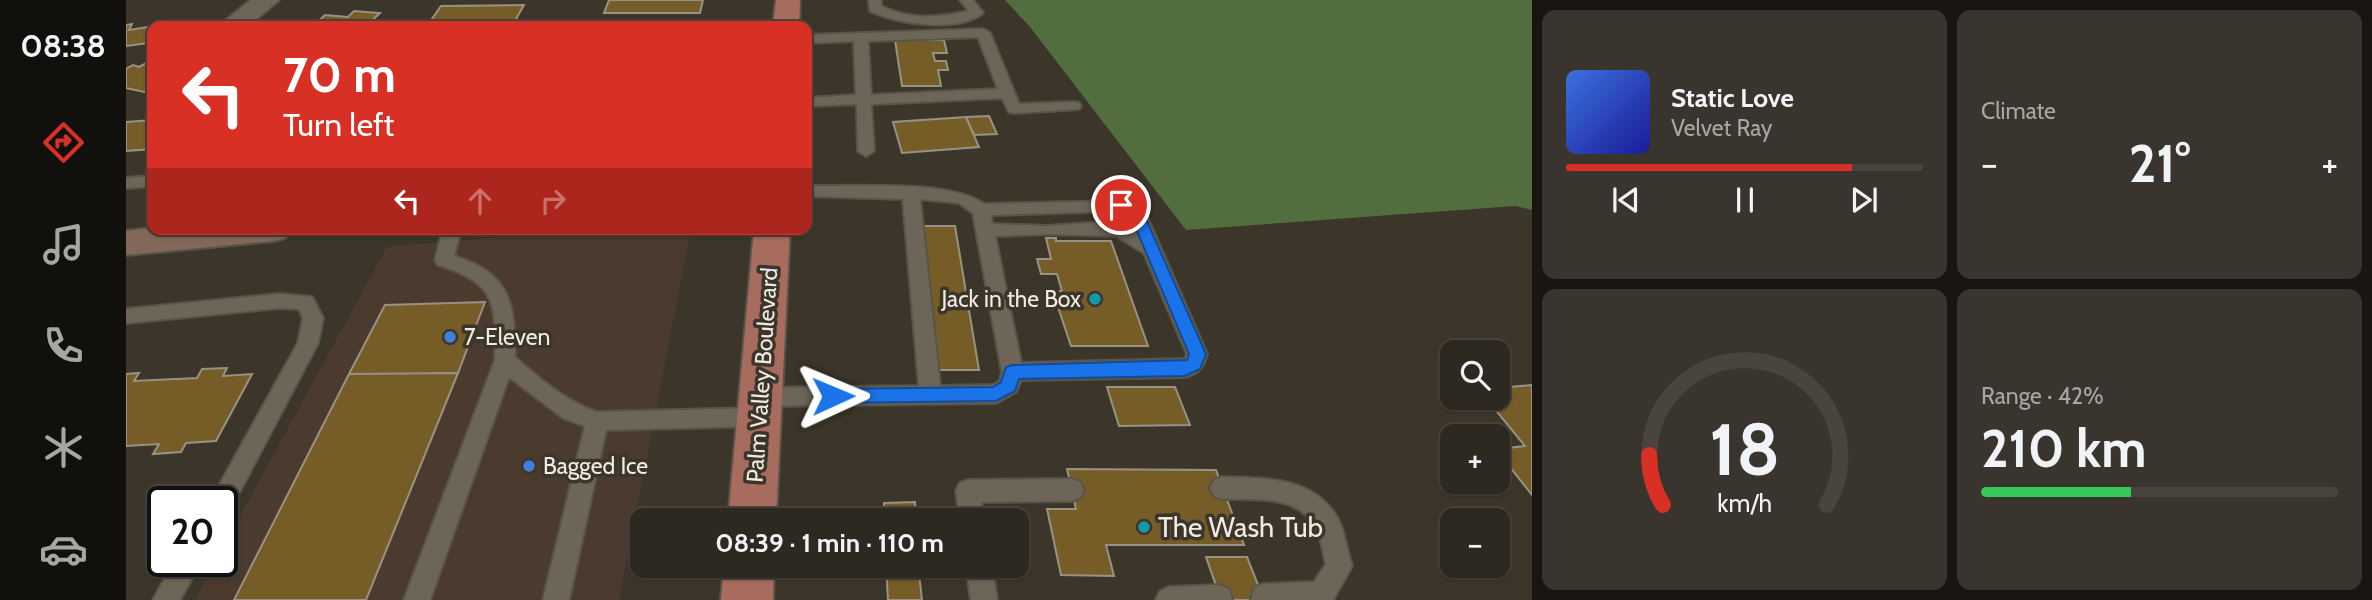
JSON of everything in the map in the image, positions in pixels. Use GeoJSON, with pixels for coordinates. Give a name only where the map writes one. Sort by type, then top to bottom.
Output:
{"type":"FeatureCollection","features":[{"type":"Feature","properties":{"kind":"highway"},"geometry":{"type":"LineString","coordinates":[[786,21],[788,0]]}},
{"type":"Feature","properties":{"kind":"highway","name":"Palm Valley Boulevard"},"geometry":{"type":"LineString","coordinates":[[753,508],[772,235]]}},
{"type":"Feature","properties":{"kind":"highway"},"geometry":{"type":"LineString","coordinates":[[747,600],[748,578]]}},
{"type":"Feature","properties":{"kind":"main road"},"geometry":{"type":"LineString","coordinates":[[126,243],[206,235]]}},
{"type":"Feature","properties":{"kind":"street"},"geometry":{"type":"LineString","coordinates":[[238,21],[267,0]]}},
{"type":"Feature","properties":{"kind":"lane"},"geometry":{"type":"LineString","coordinates":[[875,0],[874,8],[888,17],[914,21],[948,20],[977,13],[966,0]]}},
{"type":"Feature","properties":{"kind":"lane"},"geometry":{"type":"LineString","coordinates":[[812,39],[983,33],[1014,109],[1074,106]]}},
{"type":"Feature","properties":{"kind":"lane"},"geometry":{"type":"LineString","coordinates":[[861,37],[866,151]]}},
{"type":"Feature","properties":{"kind":"lane"},"geometry":{"type":"LineString","coordinates":[[812,102],[1007,93]]}},
{"type":"Feature","properties":{"kind":"lane"},"geometry":{"type":"LineString","coordinates":[[126,183],[147,181]]}},
{"type":"Feature","properties":{"kind":"lane"},"geometry":{"type":"LineString","coordinates":[[812,191],[944,194],[965,199],[981,210],[1121,205],[1134,212],[1198,354],[1194,364],[1185,369],[1013,372]]}},
{"type":"Feature","properties":{"kind":"lane"},"geometry":{"type":"LineString","coordinates":[[911,193],[930,394]]}},
{"type":"Feature","properties":{"kind":"lane"},"geometry":{"type":"LineString","coordinates":[[505,360],[534,386],[571,412],[597,421],[930,394],[996,394],[1009,386],[1013,372],[981,210]]}},
{"type":"Feature","properties":{"kind":"lane"},"geometry":{"type":"LineString","coordinates":[[986,230],[1121,230],[1142,241],[1152,251]]}},
{"type":"Feature","properties":{"kind":"lane"},"geometry":{"type":"LineString","coordinates":[[418,600],[505,360],[505,313],[497,287],[463,264],[444,260],[450,235]]}},
{"type":"Feature","properties":{"kind":"lane"},"geometry":{"type":"LineString","coordinates":[[126,316],[278,301],[305,302],[313,318],[308,343],[231,486]]}},
{"type":"Feature","properties":{"kind":"lane"},"geometry":{"type":"LineString","coordinates":[[556,600],[597,421]]}},
{"type":"Feature","properties":{"kind":"lane"},"geometry":{"type":"LineString","coordinates":[[1222,488],[1281,490],[1293,494],[1304,498],[1328,525],[1339,566],[1321,595],[1263,597]]}},
{"type":"Feature","properties":{"kind":"lane"},"geometry":{"type":"LineString","coordinates":[[970,508],[968,491],[1072,490]]}},
{"type":"Feature","properties":{"kind":"lane"},"geometry":{"type":"LineString","coordinates":[[166,600],[179,577]]}},
{"type":"Feature","properties":{"kind":"lane"},"geometry":{"type":"LineString","coordinates":[[981,578],[984,600]]}},
{"type":"Feature","properties":{"kind":"lane"},"geometry":{"type":"LineString","coordinates":[[1169,600],[1220,598]]}},
{"type":"Feature","properties":{"kind":"shaded area"},"geometry":{"type":"Polygon","coordinates":[[[520,235],[690,235],[637,508],[630,508],[630,543],[619,600],[195,600],[207,577],[238,577],[238,520],[387,247],[520,235]]]}},
{"type":"Feature","properties":{"kind":"green space"},"geometry":{"type":"Polygon","coordinates":[[[1005,0],[1532,0],[1532,210],[1515,206],[1186,230],[1030,27],[1005,0]]]}},
{"type":"Feature","properties":{"kind":"building"},"geometry":{"type":"Polygon","coordinates":[[[609,0],[703,0],[700,13],[604,13],[609,0]]]}},
{"type":"Feature","properties":{"kind":"building"},"geometry":{"type":"Polygon","coordinates":[[[524,5],[515,21],[430,21],[441,6],[524,5]]]}},
{"type":"Feature","properties":{"kind":"building"},"geometry":{"type":"Polygon","coordinates":[[[354,11],[380,13],[371,21],[318,21],[325,15],[348,17],[354,11]]]}},
{"type":"Feature","properties":{"kind":"building"},"geometry":{"type":"Polygon","coordinates":[[[132,24],[129,30],[147,27],[147,43],[126,46],[126,25],[132,24]]]}},
{"type":"Feature","properties":{"kind":"building"},"geometry":{"type":"Polygon","coordinates":[[[895,40],[944,40],[947,53],[933,53],[935,61],[946,61],[948,70],[938,70],[941,86],[902,86],[895,40]]]}},
{"type":"Feature","properties":{"kind":"building"},"geometry":{"type":"Polygon","coordinates":[[[147,63],[147,90],[144,92],[126,88],[126,69],[133,65],[139,67],[147,63]]]}},
{"type":"Feature","properties":{"kind":"building"},"geometry":{"type":"Polygon","coordinates":[[[989,116],[997,134],[974,135],[966,117],[989,116]]]}},
{"type":"Feature","properties":{"kind":"building"},"geometry":{"type":"Polygon","coordinates":[[[966,117],[979,147],[902,153],[893,122],[966,117]]]}},
{"type":"Feature","properties":{"kind":"building"},"geometry":{"type":"Polygon","coordinates":[[[147,120],[147,149],[126,151],[126,122],[147,120]]]}},
{"type":"Feature","properties":{"kind":"building"},"geometry":{"type":"Polygon","coordinates":[[[920,226],[955,226],[979,370],[937,370],[920,226]]]}},
{"type":"Feature","properties":{"kind":"building","name":"Jack in the Box"},"geometry":{"type":"Polygon","coordinates":[[[1046,238],[1056,238],[1056,241],[1111,241],[1148,346],[1071,346],[1058,307],[1061,307],[1057,291],[1062,291],[1057,274],[1041,274],[1037,259],[1051,259],[1046,238]]]}},
{"type":"Feature","properties":{"kind":"building"},"geometry":{"type":"Polygon","coordinates":[[[485,302],[458,373],[349,374],[385,305],[485,302]]]}},
{"type":"Feature","properties":{"kind":"building"},"geometry":{"type":"Polygon","coordinates":[[[227,368],[223,376],[252,374],[216,441],[186,443],[181,452],[153,454],[159,444],[126,446],[126,374],[139,373],[134,381],[197,378],[202,369],[227,368]]]}},
{"type":"Feature","properties":{"kind":"building"},"geometry":{"type":"Polygon","coordinates":[[[458,373],[366,600],[234,600],[349,374],[458,373]]]}},
{"type":"Feature","properties":{"kind":"building"},"geometry":{"type":"Polygon","coordinates":[[[1532,385],[1532,495],[1510,467],[1510,448],[1525,446],[1510,424],[1496,410],[1510,410],[1510,387],[1532,385]]]}},
{"type":"Feature","properties":{"kind":"building"},"geometry":{"type":"Polygon","coordinates":[[[1107,387],[1175,387],[1190,425],[1119,426],[1107,387]]]}},
{"type":"Feature","properties":{"kind":"building","name":"The Wash Tub"},"geometry":{"type":"Polygon","coordinates":[[[1067,469],[1216,470],[1244,545],[1106,545],[1114,576],[1061,575],[1047,509],[1076,509],[1067,469]]]}},
{"type":"Feature","properties":{"kind":"building"},"geometry":{"type":"Polygon","coordinates":[[[915,502],[915,508],[884,508],[884,503],[915,502]]]}},
{"type":"Feature","properties":{"kind":"building"},"geometry":{"type":"Polygon","coordinates":[[[1206,557],[1247,557],[1264,600],[1221,600],[1206,557]]]}},
{"type":"Feature","properties":{"kind":"building"},"geometry":{"type":"Polygon","coordinates":[[[887,578],[919,578],[922,600],[888,600],[887,578]]]}},
{"type":"Feature","properties":{"kind":"place","name":"Jack in the Box"},"geometry":{"type":"Point","coordinates":[1095,299]}},
{"type":"Feature","properties":{"kind":"place","name":"7-Eleven"},"geometry":{"type":"Point","coordinates":[450,337]}},
{"type":"Feature","properties":{"kind":"place","name":"Bagged Ice"},"geometry":{"type":"Point","coordinates":[529,466]}},
{"type":"Feature","properties":{"kind":"place","name":"The Wash Tub"},"geometry":{"type":"Point","coordinates":[1144,527]}},
{"type":"Feature","properties":{"kind":"route"},"geometry":{"type":"LineString","coordinates":[[833,396],[996,394],[1009,386],[1013,372],[1185,369],[1194,364],[1198,354],[1138,217],[1121,205]]}}]}
